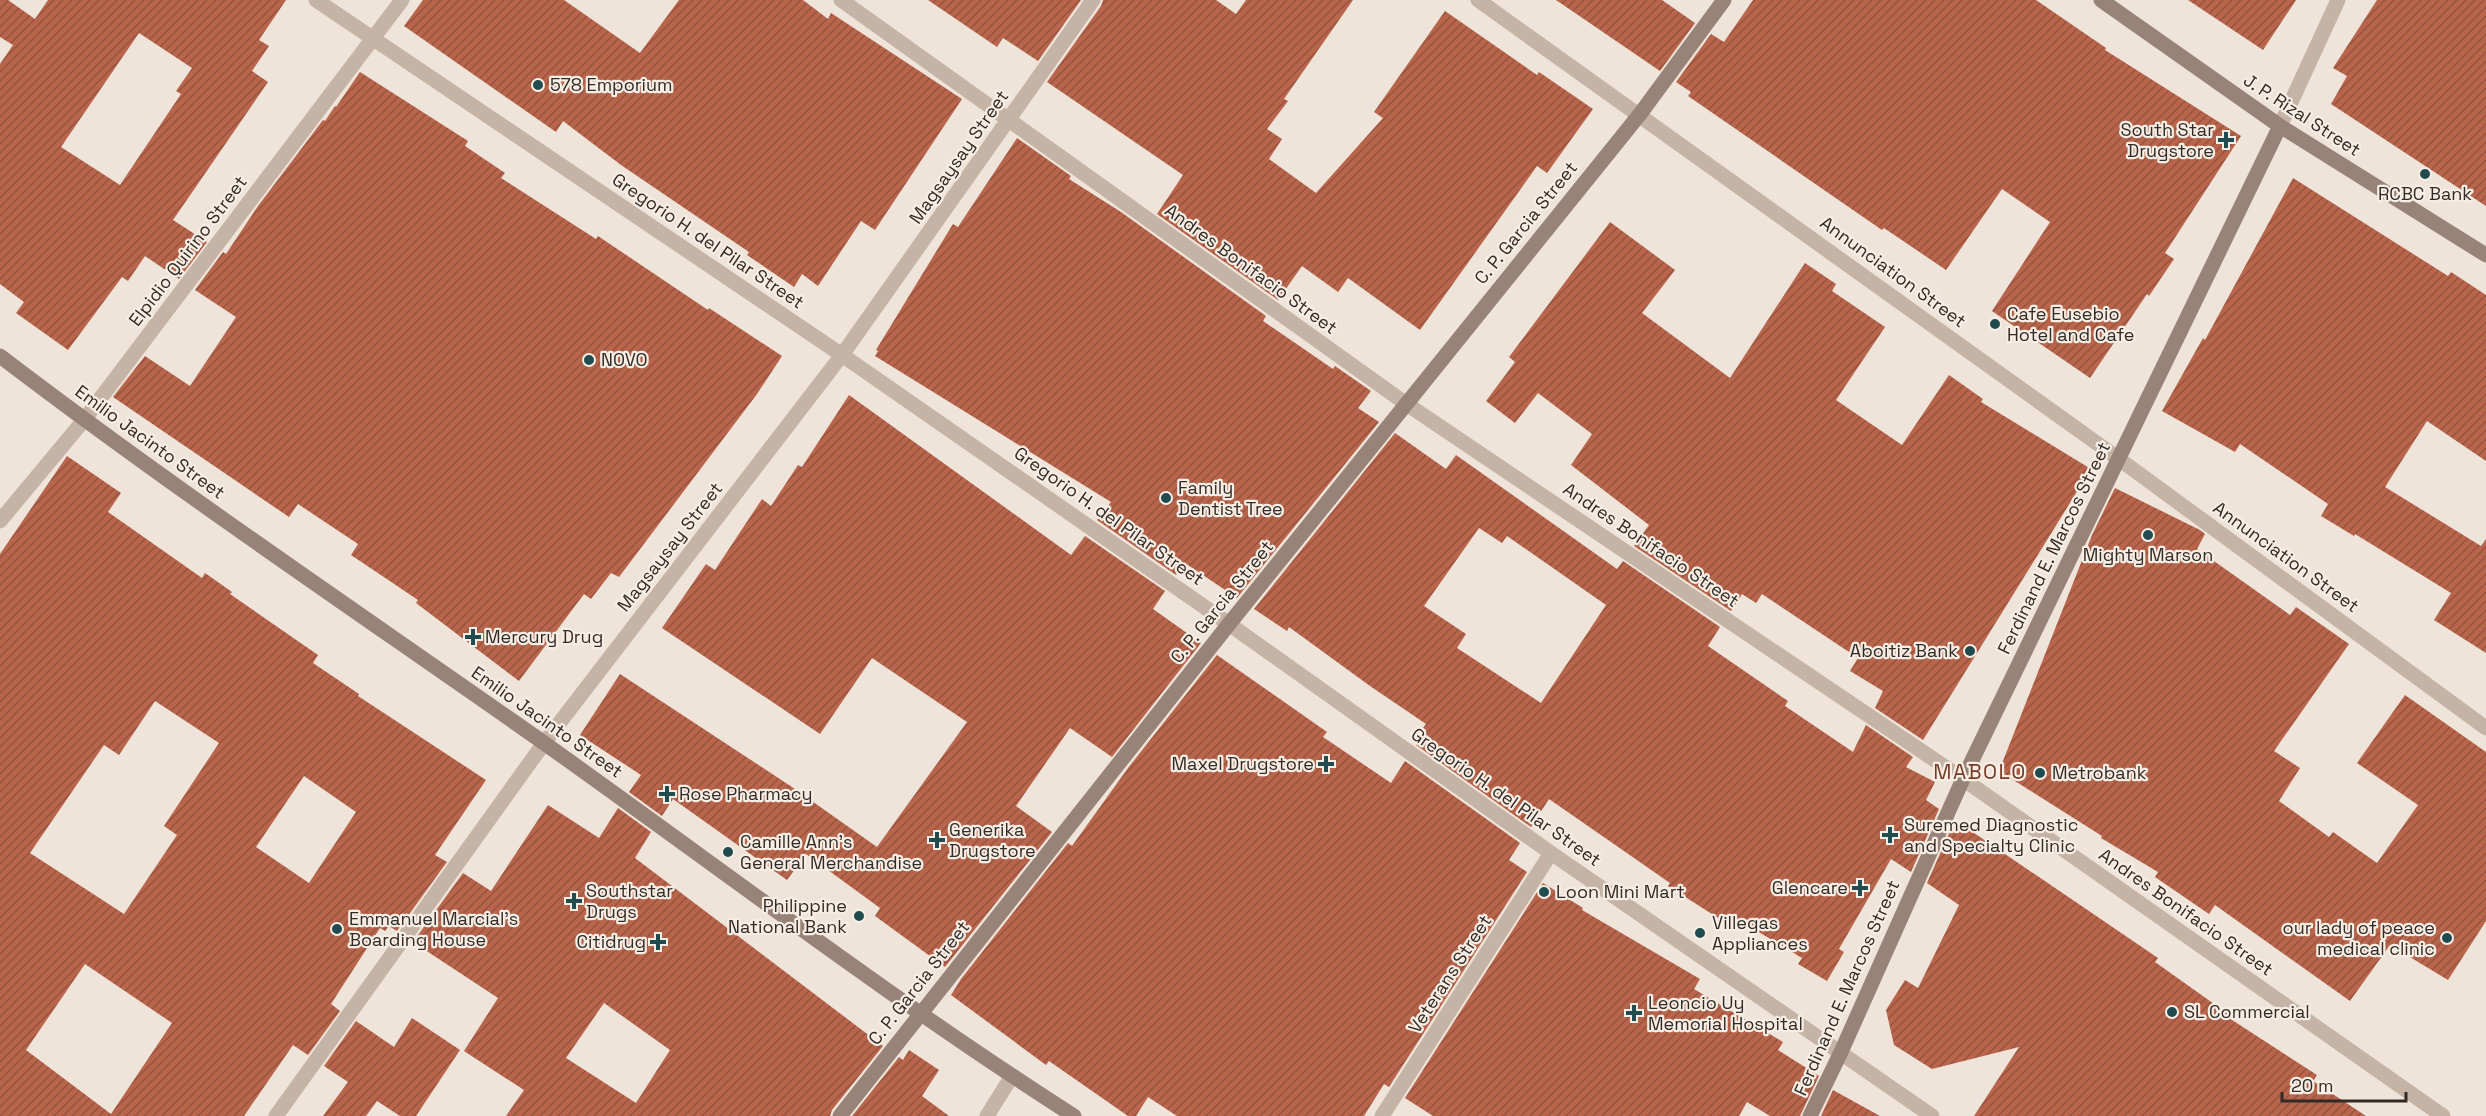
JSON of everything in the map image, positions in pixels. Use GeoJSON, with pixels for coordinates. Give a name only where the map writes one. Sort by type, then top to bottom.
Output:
{"type":"FeatureCollection","features":[{"type":"Feature","properties":{"kind":"main road","name":"C. P. Garcia Street"},"geometry":{"type":"LineString","coordinates":[[840,1116],[920,1012],[1405,403],[1640,114],[1724,0]]}},
{"type":"Feature","properties":{"kind":"main road","name":"J. P. Rizal Street"},"geometry":{"type":"LineString","coordinates":[[2101,0],[2280,126],[2486,255]]}},
{"type":"Feature","properties":{"kind":"main road","name":"Ferdinand E. Marcos Street"},"geometry":{"type":"LineString","coordinates":[[1810,1116],[1963,779],[2280,126]]}},
{"type":"Feature","properties":{"kind":"main road","name":"Emilio Jacinto Street"},"geometry":{"type":"LineString","coordinates":[[0,356],[84,420],[544,743],[920,1012],[1074,1116]]}},
{"type":"Feature","properties":{"kind":"street","name":"Gregorio H. del Pilar Street"},"geometry":{"type":"LineString","coordinates":[[316,0],[842,355],[1229,624],[1551,853],[1932,1116]]}},
{"type":"Feature","properties":{"kind":"street","name":"Elpidio Quirino Street"},"geometry":{"type":"LineString","coordinates":[[0,521],[84,420],[402,0]]}},
{"type":"Feature","properties":{"kind":"street","name":"Andres Bonifacio Street"},"geometry":{"type":"LineString","coordinates":[[841,0],[1405,403],[1963,779],[2443,1116]]}},
{"type":"Feature","properties":{"kind":"street","name":"Magsaysay Street"},"geometry":{"type":"LineString","coordinates":[[276,1116],[544,743],[842,355],[1093,0]]}},
{"type":"Feature","properties":{"kind":"street","name":"Annunciation Street"},"geometry":{"type":"LineString","coordinates":[[1478,0],[2119,459],[2486,728]]}},
{"type":"Feature","properties":{"kind":"street","name":"Ferdinand E. Marcos Street"},"geometry":{"type":"LineString","coordinates":[[2280,126],[2338,0]]}},
{"type":"Feature","properties":{"kind":"street","name":"Veterans Street"},"geometry":{"type":"LineString","coordinates":[[1382,1116],[1551,853]]}},
{"type":"Feature","properties":{"kind":"street"},"geometry":{"type":"LineString","coordinates":[[987,1116],[1012,1076]]}},
{"type":"Feature","properties":{"kind":"building"},"geometry":{"type":"Polygon","coordinates":[[[0,0],[8,0],[35,19],[48,0],[286,0],[259,40],[269,46],[252,71],[268,82],[173,220],[207,242],[179,279],[145,256],[128,281],[122,277],[68,350],[16,313],[24,302],[0,284],[0,64],[13,45],[0,37],[0,0]],[[139,33],[61,147],[120,185],[181,94],[176,91],[192,68],[139,33]]]}},
{"type":"Feature","properties":{"kind":"building"},"geometry":{"type":"Polygon","coordinates":[[[423,0],[564,0],[640,53],[679,0],[803,0],[828,19],[831,13],[962,99],[875,230],[861,221],[818,286],[802,274],[794,287],[747,255],[749,252],[621,165],[563,121],[556,132],[404,26],[423,0]]]}},
{"type":"Feature","properties":{"kind":"building"},"geometry":{"type":"Polygon","coordinates":[[[928,0],[1081,0],[1038,61],[1003,38],[997,47],[928,0]]]}},
{"type":"Feature","properties":{"kind":"building"},"geometry":{"type":"Polygon","coordinates":[[[1103,0],[1216,0],[1236,14],[1246,0],[1353,0],[1284,99],[1288,101],[1267,129],[1282,139],[1269,159],[1316,193],[1383,118],[1374,112],[1445,11],[1537,75],[1539,72],[1593,109],[1547,173],[1537,166],[1420,330],[1348,278],[1338,292],[1302,266],[1278,300],[1157,214],[1183,175],[1047,82],[1103,0]]]}},
{"type":"Feature","properties":{"kind":"building"},"geometry":{"type":"Polygon","coordinates":[[[1556,0],[1662,0],[1695,23],[1660,71],[1556,0]]]}},
{"type":"Feature","properties":{"kind":"building"},"geometry":{"type":"Polygon","coordinates":[[[1753,0],[2036,0],[2106,48],[2105,50],[2241,136],[2165,253],[2174,259],[2149,296],[2147,294],[2090,378],[1992,311],[2050,222],[2002,189],[1946,270],[1884,228],[1882,230],[1688,96],[1691,92],[1676,82],[1711,34],[1724,42],[1753,0]]]}},
{"type":"Feature","properties":{"kind":"building"},"geometry":{"type":"Polygon","coordinates":[[[2188,0],[2296,0],[2263,50],[2188,0]]]}},
{"type":"Feature","properties":{"kind":"building"},"geometry":{"type":"Polygon","coordinates":[[[2377,0],[2486,0],[2486,206],[2331,104],[2347,76],[2333,68],[2377,0]]]}},
{"type":"Feature","properties":{"kind":"building"},"geometry":{"type":"Polygon","coordinates":[[[360,72],[468,141],[465,146],[505,173],[501,178],[596,239],[598,236],[708,310],[709,308],[782,356],[757,394],[619,577],[611,573],[591,599],[584,594],[519,681],[416,603],[418,600],[351,555],[358,544],[298,504],[289,517],[113,397],[145,356],[190,386],[236,317],[195,290],[223,252],[226,254],[258,206],[323,120],[325,121],[336,107],[360,72]]]}},
{"type":"Feature","properties":{"kind":"building"},"geometry":{"type":"Polygon","coordinates":[[[1017,138],[1071,176],[1069,179],[1121,212],[1266,316],[1263,321],[1333,369],[1335,366],[1371,391],[1358,408],[1379,422],[1237,598],[1185,563],[1176,575],[1097,520],[1111,502],[875,356],[878,351],[876,350],[953,224],[958,227],[1017,138]]]}},
{"type":"Feature","properties":{"kind":"building"},"geometry":{"type":"Polygon","coordinates":[[[2293,178],[2448,276],[2451,272],[2486,295],[2486,461],[2427,421],[2385,487],[2481,546],[2486,539],[2486,653],[2434,620],[2451,593],[2355,534],[2354,536],[2321,516],[2328,504],[2240,444],[2235,452],[2162,411],[2203,338],[2205,340],[2293,178]]]}},
{"type":"Feature","properties":{"kind":"building"},"geometry":{"type":"Polygon","coordinates":[[[1610,222],[1675,270],[1642,313],[1730,378],[1805,263],[1836,284],[1832,291],[1885,327],[1836,400],[1902,445],[1949,375],[1983,399],[1981,402],[2091,469],[1923,740],[1875,708],[1883,691],[1850,671],[1858,658],[1762,594],[1756,603],[1742,594],[1731,611],[1634,546],[1649,525],[1571,465],[1592,434],[1538,393],[1515,423],[1486,401],[1515,362],[1509,357],[1610,222]]]}},
{"type":"Feature","properties":{"kind":"building"},"geometry":{"type":"Polygon","coordinates":[[[849,395],[1071,555],[1085,536],[1165,591],[1153,609],[1201,643],[1112,757],[1070,728],[1016,806],[1052,832],[945,967],[875,916],[880,908],[806,854],[787,880],[673,799],[662,816],[629,792],[641,775],[580,735],[620,674],[792,787],[877,847],[967,722],[872,658],[820,734],[662,628],[706,564],[715,570],[762,499],[771,506],[798,465],[802,467],[849,395]]]}},
{"type":"Feature","properties":{"kind":"building"},"geometry":{"type":"Polygon","coordinates":[[[1395,433],[1446,469],[1456,455],[1617,569],[1623,561],[1720,627],[1708,646],[1788,701],[1785,706],[1853,752],[1866,725],[1913,757],[1906,767],[1935,782],[1926,800],[1939,809],[1911,872],[1891,859],[1839,949],[1844,952],[1827,981],[1798,964],[1802,958],[1742,922],[1737,930],[1668,886],[1670,883],[1549,799],[1531,827],[1416,745],[1426,730],[1423,728],[1426,724],[1289,627],[1287,631],[1254,609],[1395,433]],[[1479,528],[1424,606],[1466,634],[1457,648],[1541,703],[1606,605],[1507,536],[1502,543],[1479,528]]]}},
{"type":"Feature","properties":{"kind":"building"},"geometry":{"type":"Polygon","coordinates":[[[67,456],[121,493],[108,512],[202,578],[205,573],[232,592],[230,594],[318,655],[313,663],[359,694],[358,696],[486,780],[435,855],[447,862],[397,931],[389,926],[385,931],[380,928],[331,1004],[340,1011],[308,1055],[293,1045],[244,1116],[0,1116],[0,554],[67,456]],[[155,701],[119,755],[104,745],[30,853],[124,914],[177,835],[164,826],[219,743],[155,701]],[[304,776],[256,847],[309,883],[356,812],[304,776]],[[85,964],[26,1050],[111,1114],[172,1023],[85,964]]]}},
{"type":"Feature","properties":{"kind":"building"},"geometry":{"type":"Polygon","coordinates":[[[2115,488],[2200,530],[2205,534],[2197,549],[2290,615],[2296,607],[2349,644],[2274,751],[2300,768],[2279,801],[2329,837],[2333,832],[2377,863],[2418,805],[2357,763],[2405,695],[2486,752],[2486,921],[2448,980],[2390,945],[2350,1001],[2215,905],[2209,914],[2155,877],[2158,872],[2101,838],[2102,836],[1999,771],[2092,535],[2115,488]]]}},
{"type":"Feature","properties":{"kind":"building"},"geometry":{"type":"Polygon","coordinates":[[[1217,655],[1327,732],[1323,737],[1391,783],[1405,761],[1520,843],[1509,860],[1527,872],[1389,1087],[1384,1084],[1364,1116],[1177,1116],[1148,1097],[1136,1116],[1128,1116],[1049,1061],[1046,1065],[951,995],[961,979],[1068,843],[1072,846],[1128,768],[1217,655]]]}},
{"type":"Feature","properties":{"kind":"building"},"geometry":{"type":"Polygon","coordinates":[[[548,805],[599,838],[618,808],[651,832],[635,858],[883,1046],[832,1110],[830,1116],[506,1116],[524,1090],[464,1051],[498,998],[413,942],[463,873],[491,891],[548,805]],[[604,1003],[566,1058],[636,1103],[670,1050],[604,1003]]]}},
{"type":"Feature","properties":{"kind":"building"},"geometry":{"type":"Polygon","coordinates":[[[1955,820],[2158,958],[2155,962],[2231,1016],[2229,1018],[2317,1075],[2313,1081],[2366,1116],[1974,1116],[2019,1047],[1932,1069],[1894,1045],[1886,1010],[1905,980],[1918,988],[1959,905],[1927,883],[1955,820]]]}},
{"type":"Feature","properties":{"kind":"building"},"geometry":{"type":"Polygon","coordinates":[[[1543,883],[1583,908],[1582,910],[1700,979],[1694,989],[1783,1042],[1778,1050],[1819,1076],[1800,1116],[1770,1116],[1747,1102],[1739,1116],[1433,1116],[1405,1098],[1543,883]]]}},
{"type":"Feature","properties":{"kind":"building"},"geometry":{"type":"Polygon","coordinates":[[[412,1018],[460,1050],[416,1116],[400,1116],[377,1101],[366,1116],[323,1116],[348,1082],[324,1066],[356,1021],[394,1047],[412,1018]]]}},
{"type":"Feature","properties":{"kind":"building"},"geometry":{"type":"Polygon","coordinates":[[[909,1050],[939,1070],[922,1096],[949,1116],[852,1116],[899,1057],[903,1060],[909,1050]]]}},
{"type":"Feature","properties":{"kind":"building"},"geometry":{"type":"Polygon","coordinates":[[[1833,1090],[1880,1116],[1821,1116],[1833,1090]]]}},
{"type":"Feature","properties":{"kind":"place","name":"578 Emporium"},"geometry":{"type":"Point","coordinates":[538,85]}},
{"type":"Feature","properties":{"kind":"place","name":"South Star Drugstore"},"geometry":{"type":"Point","coordinates":[2226,140]}},
{"type":"Feature","properties":{"kind":"place","name":"RCBC Bank"},"geometry":{"type":"Point","coordinates":[2425,174]}},
{"type":"Feature","properties":{"kind":"place","name":"Cafe Eusebio Hotel and Cafe"},"geometry":{"type":"Point","coordinates":[1995,324]}},
{"type":"Feature","properties":{"kind":"place","name":"NOVO"},"geometry":{"type":"Point","coordinates":[589,360]}},
{"type":"Feature","properties":{"kind":"place","name":"Family Dentist Tree"},"geometry":{"type":"Point","coordinates":[1166,498]}},
{"type":"Feature","properties":{"kind":"place","name":"Mighty Marson"},"geometry":{"type":"Point","coordinates":[2148,535]}},
{"type":"Feature","properties":{"kind":"place","name":"Mercury Drug"},"geometry":{"type":"Point","coordinates":[473,637]}},
{"type":"Feature","properties":{"kind":"place","name":"Aboitiz Bank"},"geometry":{"type":"Point","coordinates":[1970,651]}},
{"type":"Feature","properties":{"kind":"place","name":"Maxel Drugstore"},"geometry":{"type":"Point","coordinates":[1326,764]}},
{"type":"Feature","properties":{"kind":"place","name":"Metrobank"},"geometry":{"type":"Point","coordinates":[2040,773]}},
{"type":"Feature","properties":{"kind":"place","name":"Rose Pharmacy"},"geometry":{"type":"Point","coordinates":[667,794]}},
{"type":"Feature","properties":{"kind":"place","name":"Suremed Diagnostic and Specialty Clinic"},"geometry":{"type":"Point","coordinates":[1890,835]}},
{"type":"Feature","properties":{"kind":"place","name":"Generika Drugstore"},"geometry":{"type":"Point","coordinates":[937,840]}},
{"type":"Feature","properties":{"kind":"place","name":"Camille Ann's General Merchandise"},"geometry":{"type":"Point","coordinates":[728,852]}},
{"type":"Feature","properties":{"kind":"place","name":"Glencare"},"geometry":{"type":"Point","coordinates":[1860,888]}},
{"type":"Feature","properties":{"kind":"place","name":"Loon Mini Mart"},"geometry":{"type":"Point","coordinates":[1544,892]}},
{"type":"Feature","properties":{"kind":"place","name":"Southstar Drugs"},"geometry":{"type":"Point","coordinates":[574,901]}},
{"type":"Feature","properties":{"kind":"place","name":"Philippine National Bank"},"geometry":{"type":"Point","coordinates":[859,916]}},
{"type":"Feature","properties":{"kind":"place","name":"Emmanuel Marcial's Boarding House"},"geometry":{"type":"Point","coordinates":[337,929]}},
{"type":"Feature","properties":{"kind":"place","name":"Villegas Appliances"},"geometry":{"type":"Point","coordinates":[1700,933]}},
{"type":"Feature","properties":{"kind":"place","name":"our lady of peace medical clinic"},"geometry":{"type":"Point","coordinates":[2447,938]}},
{"type":"Feature","properties":{"kind":"place","name":"Citidrug"},"geometry":{"type":"Point","coordinates":[658,942]}},
{"type":"Feature","properties":{"kind":"place","name":"SL Commercial"},"geometry":{"type":"Point","coordinates":[2172,1012]}},
{"type":"Feature","properties":{"kind":"place","name":"Leoncio Uy Memorial Hospital"},"geometry":{"type":"Point","coordinates":[1634,1013]}},
{"type":"Feature","properties":{"kind":"district","name":"MABOLO"},"geometry":{"type":"Point","coordinates":[1980,772]}}]}
